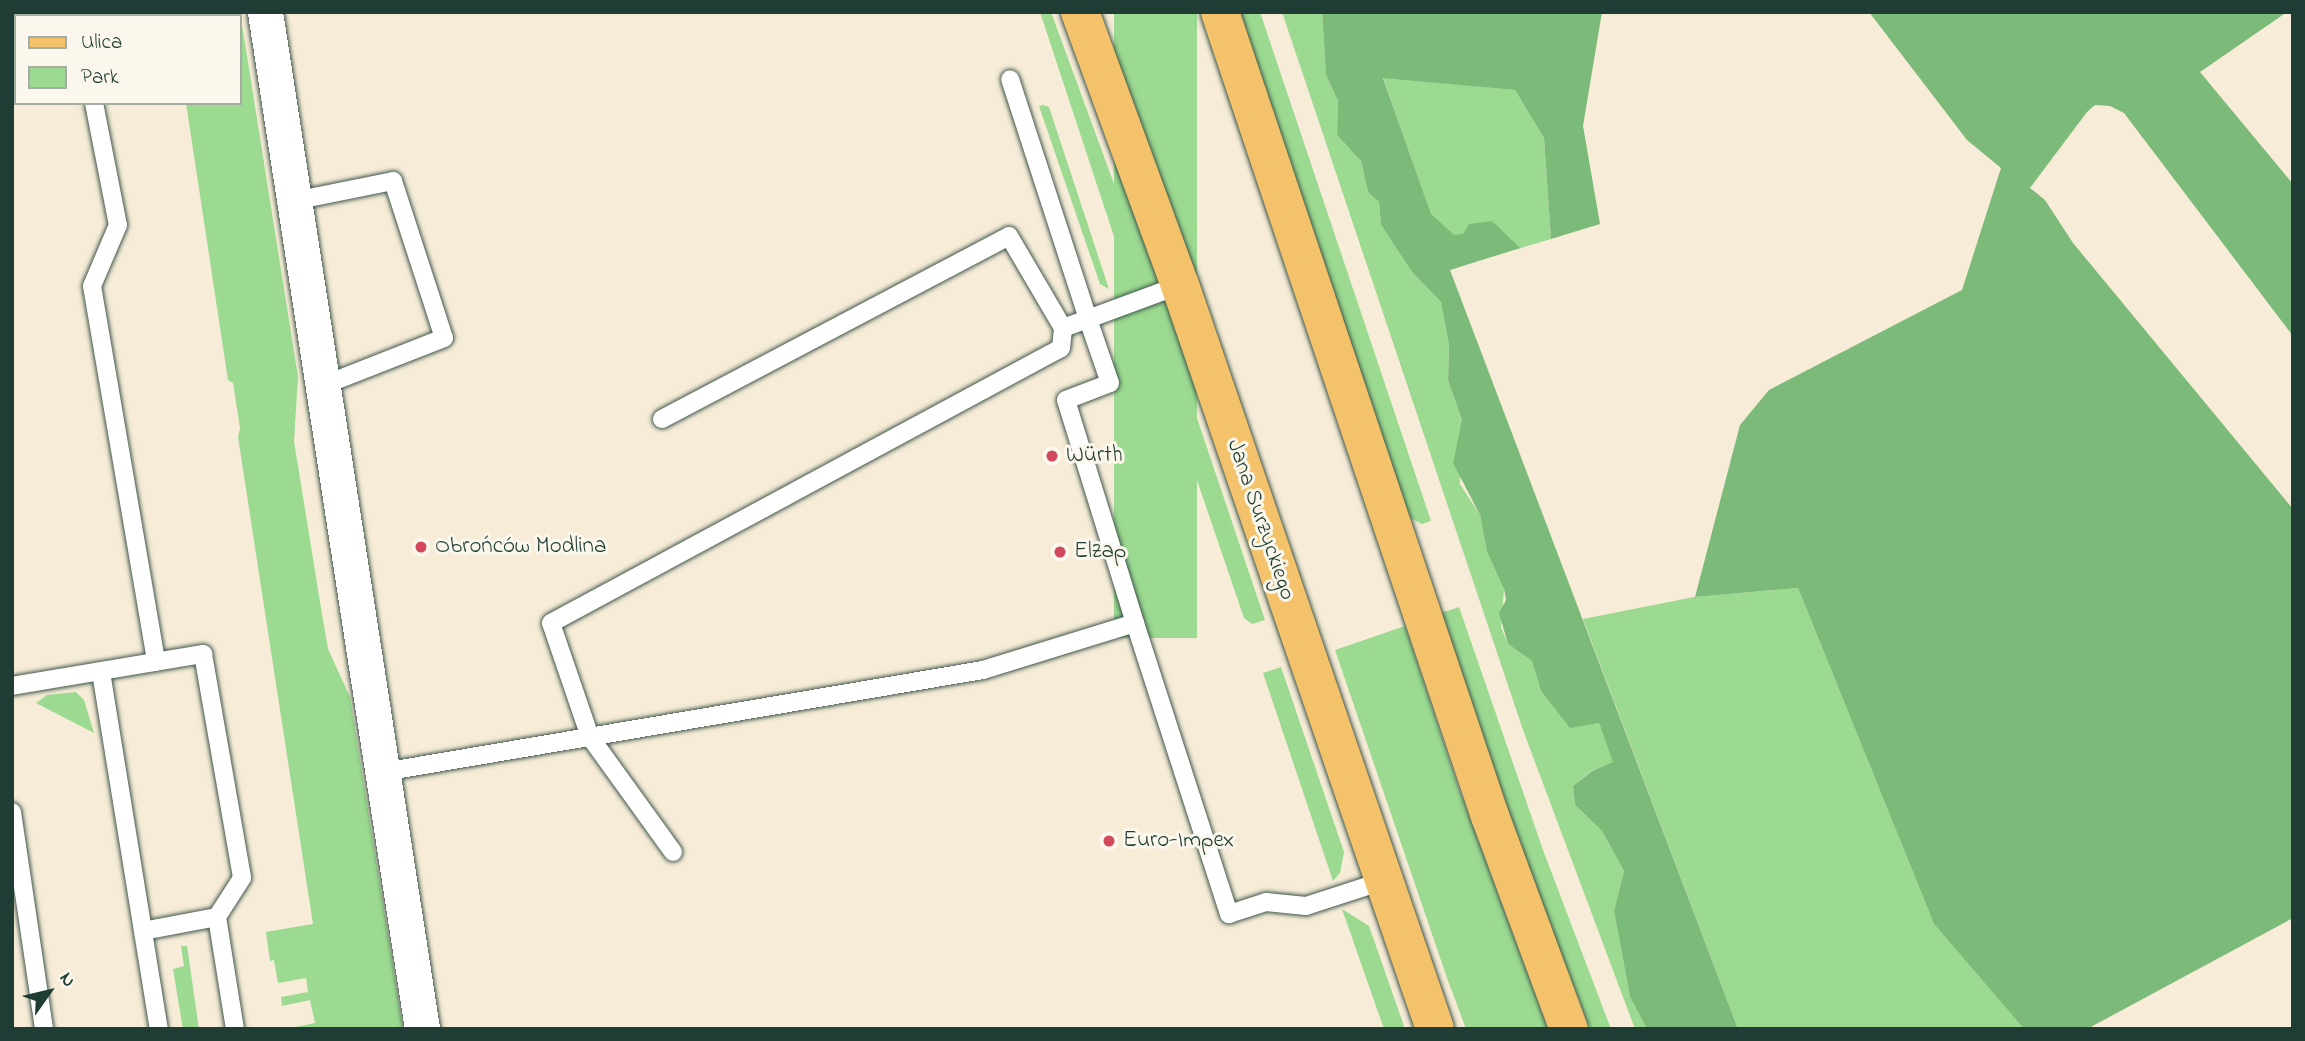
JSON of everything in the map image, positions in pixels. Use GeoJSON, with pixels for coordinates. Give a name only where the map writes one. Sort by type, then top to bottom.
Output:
{"type":"FeatureCollection","features":[{"type":"Feature","properties":{"kind":"main road","name":"Jana Surzyckiego"},"geometry":{"type":"LineString","coordinates":[[1080,12],[1180,285],[1435,1029]]}},
{"type":"Feature","properties":{"kind":"main road"},"geometry":{"type":"LineString","coordinates":[[1220,12],[1485,803],[1569,1029]]}},
{"type":"Feature","properties":{"kind":"street"},"geometry":{"type":"LineString","coordinates":[[265,12],[422,1029]]}},
{"type":"Feature","properties":{"kind":"lane"},"geometry":{"type":"LineString","coordinates":[[1010,79],[1110,383],[1066,400],[1229,914],[1266,902],[1306,906],[1383,881]]}},
{"type":"Feature","properties":{"kind":"lane"},"geometry":{"type":"LineString","coordinates":[[94,105],[118,225],[92,286],[156,662]]}},
{"type":"Feature","properties":{"kind":"lane"},"geometry":{"type":"LineString","coordinates":[[294,201],[393,181],[444,338],[324,385]]}},
{"type":"Feature","properties":{"kind":"lane"},"geometry":{"type":"LineString","coordinates":[[662,419],[1009,236],[1063,328],[1061,348],[551,622],[590,737],[673,852]]}},
{"type":"Feature","properties":{"kind":"lane"},"geometry":{"type":"LineString","coordinates":[[1063,328],[1180,285]]}},
{"type":"Feature","properties":{"kind":"lane"},"geometry":{"type":"LineString","coordinates":[[383,772],[983,670],[1135,623]]}},
{"type":"Feature","properties":{"kind":"lane"},"geometry":{"type":"LineString","coordinates":[[12,686],[203,654],[242,878],[217,917],[235,1029]]}},
{"type":"Feature","properties":{"kind":"lane"},"geometry":{"type":"LineString","coordinates":[[101,671],[159,1029]]}},
{"type":"Feature","properties":{"kind":"lane"},"geometry":{"type":"LineString","coordinates":[[12,812],[44,1029]]}},
{"type":"Feature","properties":{"kind":"lane"},"geometry":{"type":"LineString","coordinates":[[143,931],[217,917]]}},
{"type":"Feature","properties":{"kind":"green space"},"geometry":{"type":"Polygon","coordinates":[[[172,12],[240,14],[206,14],[172,12]]]}},
{"type":"Feature","properties":{"kind":"green space"},"geometry":{"type":"Polygon","coordinates":[[[1040,12],[1051,12],[1139,252],[1139,271],[1129,282],[1040,12]]]}},
{"type":"Feature","properties":{"kind":"green space"},"geometry":{"type":"Polygon","coordinates":[[[1114,12],[1197,12],[1197,638],[1114,638],[1114,12]]]}},
{"type":"Feature","properties":{"kind":"green space"},"geometry":{"type":"Polygon","coordinates":[[[1239,12],[1260,12],[1431,521],[1422,524],[1408,517],[1239,12]]]}},
{"type":"Feature","properties":{"kind":"green space"},"geometry":{"type":"Polygon","coordinates":[[[1282,12],[1322,12],[1326,75],[1338,101],[1337,135],[1361,161],[1368,192],[1379,202],[1381,225],[1412,272],[1441,302],[1449,345],[1448,380],[1462,420],[1460,484],[1480,515],[1487,552],[1504,589],[1501,627],[1508,644],[1532,661],[1541,691],[1570,727],[1599,723],[1614,762],[1591,771],[1573,786],[1575,805],[1602,831],[1624,871],[1614,911],[1630,997],[1647,1029],[1635,1029],[1523,730],[1282,12]]]}},
{"type":"Feature","properties":{"kind":"green space"},"geometry":{"type":"Polygon","coordinates":[[[1322,12],[1602,12],[1583,126],[1600,224],[1551,239],[1544,138],[1515,90],[1383,78],[1431,214],[1454,235],[1463,234],[1469,224],[1492,221],[1520,248],[1450,270],[1738,1029],[1647,1029],[1630,997],[1614,911],[1624,871],[1602,831],[1575,805],[1573,786],[1592,771],[1613,762],[1599,723],[1570,728],[1541,691],[1532,661],[1508,644],[1499,613],[1506,600],[1504,589],[1487,552],[1480,515],[1453,463],[1462,420],[1448,380],[1449,345],[1441,302],[1412,272],[1381,225],[1379,202],[1368,192],[1361,161],[1337,135],[1338,101],[1326,75],[1322,12]]]}},
{"type":"Feature","properties":{"kind":"green space"},"geometry":{"type":"Polygon","coordinates":[[[1869,12],[2287,12],[2200,72],[2293,184],[2293,336],[2124,113],[2110,106],[2095,105],[2030,188],[2045,200],[2073,243],[2293,509],[2293,918],[2087,1029],[2024,1029],[1934,924],[1798,588],[1695,597],[1740,425],[1769,390],[1962,290],[2001,168],[1967,140],[1869,12]]]}},
{"type":"Feature","properties":{"kind":"green space"},"geometry":{"type":"Polygon","coordinates":[[[242,25],[298,377],[294,441],[328,649],[350,697],[403,1029],[286,1029],[315,1023],[310,1000],[282,1006],[281,997],[308,992],[306,978],[278,983],[274,960],[270,961],[266,932],[313,924],[238,437],[240,428],[233,383],[228,380],[186,105],[242,105],[242,25]]]}},
{"type":"Feature","properties":{"kind":"green space"},"geometry":{"type":"Polygon","coordinates":[[[1383,77],[1515,90],[1544,138],[1551,239],[1450,269],[1383,77]]]}},
{"type":"Feature","properties":{"kind":"green space"},"geometry":{"type":"Polygon","coordinates":[[[1039,106],[1049,107],[1109,289],[1100,284],[1039,106]]]}},
{"type":"Feature","properties":{"kind":"green space"},"geometry":{"type":"Polygon","coordinates":[[[1142,319],[1157,323],[1169,335],[1265,620],[1252,624],[1244,618],[1142,319]]]}},
{"type":"Feature","properties":{"kind":"green space"},"geometry":{"type":"Polygon","coordinates":[[[1798,588],[1934,924],[2024,1029],[1738,1029],[1583,619],[1694,597],[1798,588]]]}},
{"type":"Feature","properties":{"kind":"green space"},"geometry":{"type":"Polygon","coordinates":[[[1459,607],[1543,850],[1611,1029],[1590,1029],[1524,857],[1441,613],[1459,607]]]}},
{"type":"Feature","properties":{"kind":"green space"},"geometry":{"type":"Polygon","coordinates":[[[1405,626],[1459,789],[1548,1029],[1466,1029],[1447,978],[1335,650],[1405,626]]]}},
{"type":"Feature","properties":{"kind":"green space"},"geometry":{"type":"Polygon","coordinates":[[[1281,667],[1344,852],[1340,873],[1333,881],[1263,673],[1281,667]]]}},
{"type":"Feature","properties":{"kind":"green space"},"geometry":{"type":"Polygon","coordinates":[[[76,692],[84,700],[94,733],[36,703],[47,695],[76,692]]]}},
{"type":"Feature","properties":{"kind":"green space"},"geometry":{"type":"Polygon","coordinates":[[[1342,909],[1369,926],[1405,1029],[1384,1029],[1342,909]]]}},
{"type":"Feature","properties":{"kind":"green space"},"geometry":{"type":"Polygon","coordinates":[[[181,946],[187,946],[199,1029],[183,1029],[173,969],[184,966],[181,946]]]}},
{"type":"Feature","properties":{"kind":"place","name":"Würth"},"geometry":{"type":"Point","coordinates":[1052,456]}},
{"type":"Feature","properties":{"kind":"place","name":"Obrońców Modlina"},"geometry":{"type":"Point","coordinates":[421,547]}},
{"type":"Feature","properties":{"kind":"place","name":"Elzap"},"geometry":{"type":"Point","coordinates":[1060,552]}},
{"type":"Feature","properties":{"kind":"place","name":"Euro-Impex"},"geometry":{"type":"Point","coordinates":[1109,841]}}]}
